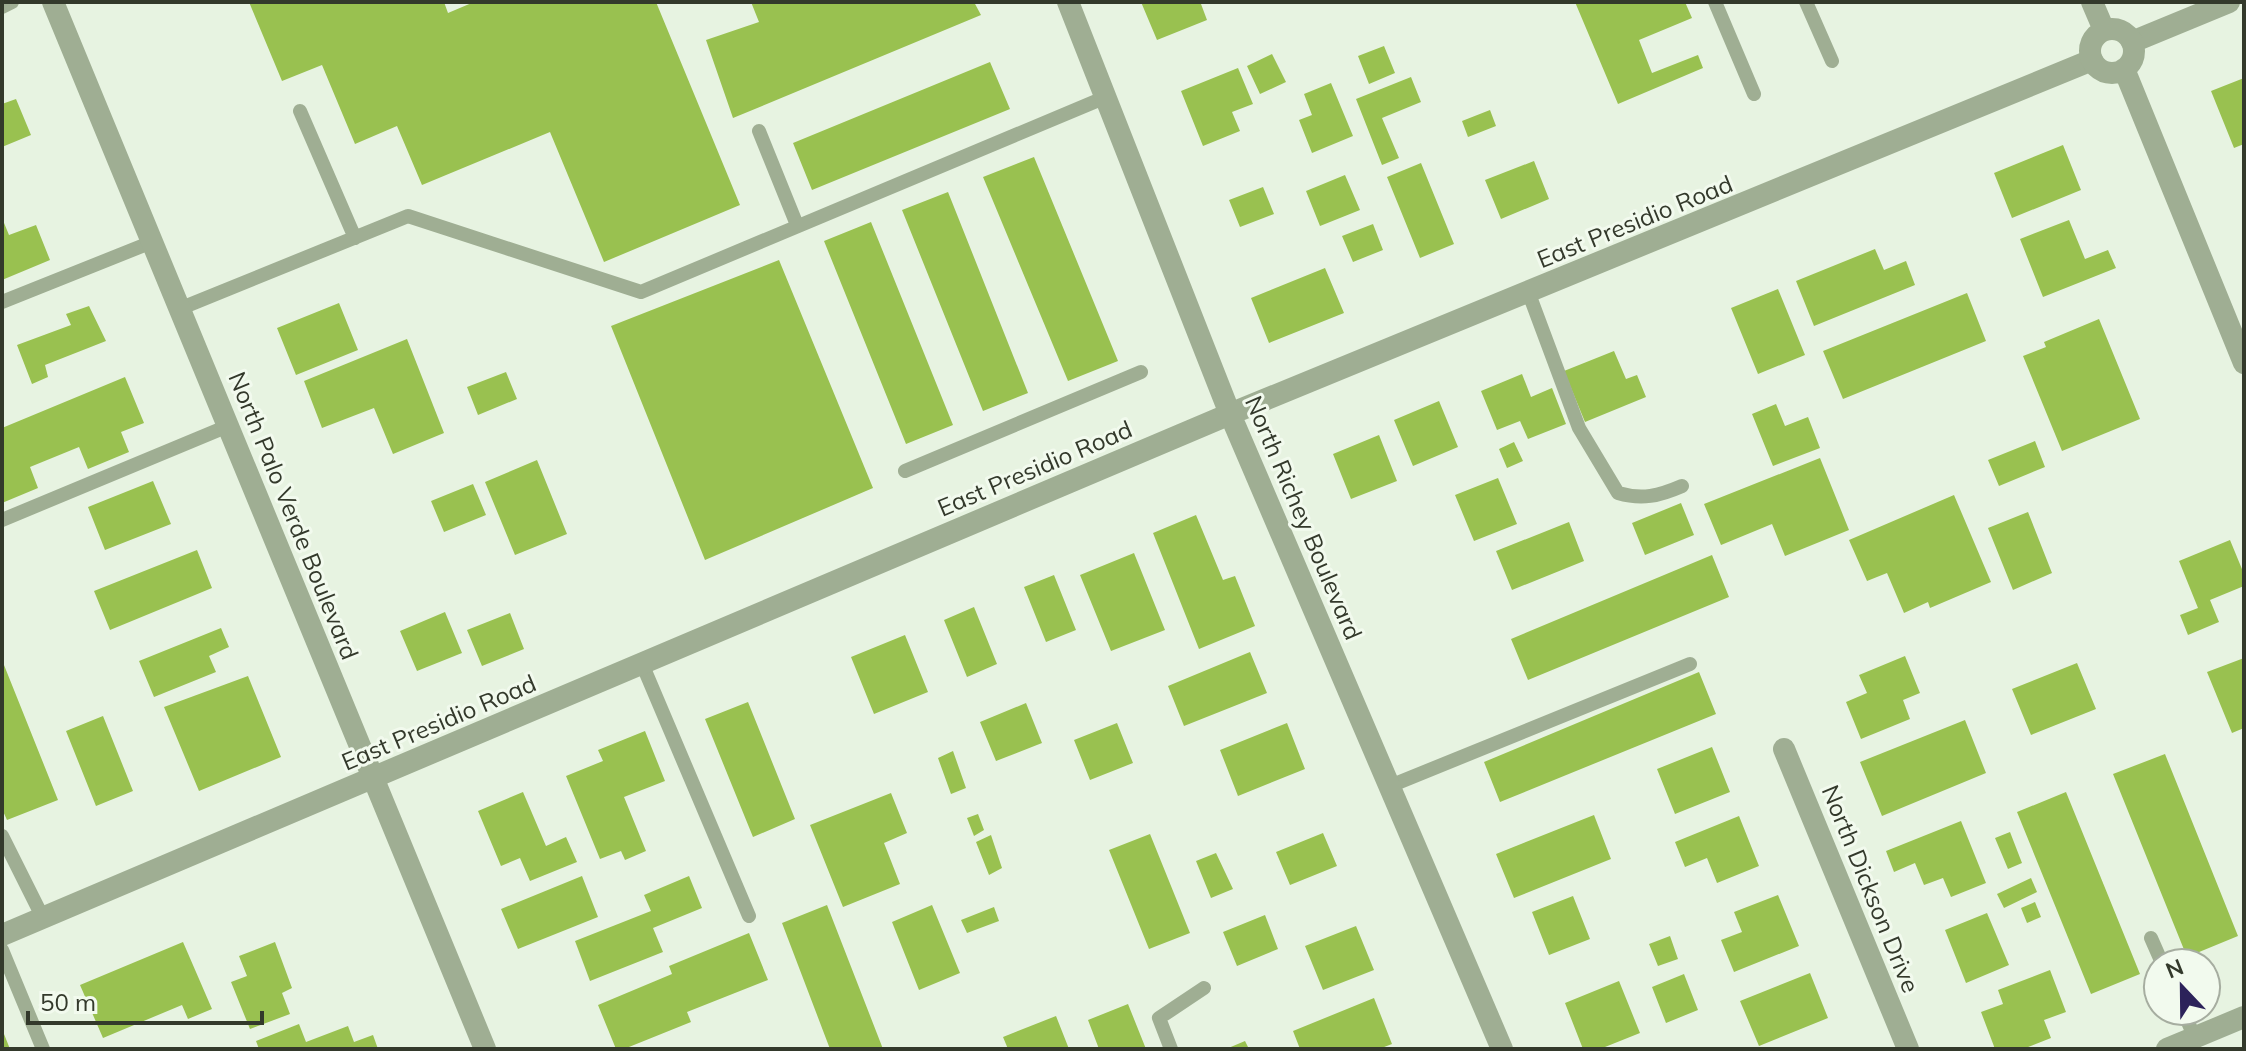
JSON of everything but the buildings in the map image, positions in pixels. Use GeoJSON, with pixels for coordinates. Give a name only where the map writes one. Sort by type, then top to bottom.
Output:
{"type":"FeatureCollection","features":[{"type":"Feature","properties":{"kind":"street","name":"North Palo Verde Boulevard"},"geometry":{"type":"LineString","coordinates":[[53,2],[485,1049]]}},
{"type":"Feature","properties":{"kind":"street","name":"North Richey Boulevard"},"geometry":{"type":"LineString","coordinates":[[1068,2],[1230,414],[1502,1049]]}},
{"type":"Feature","properties":{"kind":"street"},"geometry":{"type":"LineString","coordinates":[[2092,2],[2104,30]]}},
{"type":"Feature","properties":{"kind":"street"},"geometry":{"type":"LineString","coordinates":[[2132,42],[2229,2]]}},
{"type":"Feature","properties":{"kind":"street"},"geometry":{"type":"LineString","coordinates":[[2104,30],[2119,30],[2132,42],[2133,57],[2124,69],[2109,73],[2092,60],[2091,45],[2104,30]]}},
{"type":"Feature","properties":{"kind":"street","name":"East Presidio Road"},"geometry":{"type":"LineString","coordinates":[[2,935],[643,666],[1230,414],[1529,294],[2092,60]]}},
{"type":"Feature","properties":{"kind":"street"},"geometry":{"type":"LineString","coordinates":[[2124,69],[2244,363]]}},
{"type":"Feature","properties":{"kind":"street","name":"North Dickson Drive"},"geometry":{"type":"LineString","coordinates":[[1784,749],[1908,1049]]}},
{"type":"Feature","properties":{"kind":"street"},"geometry":{"type":"LineString","coordinates":[[2167,1049],[2244,1017]]}},
{"type":"Feature","properties":{"kind":"lane"},"geometry":{"type":"LineString","coordinates":[[2,7],[12,2]]}},
{"type":"Feature","properties":{"kind":"lane"},"geometry":{"type":"LineString","coordinates":[[1715,2],[1754,94]]}},
{"type":"Feature","properties":{"kind":"lane"},"geometry":{"type":"LineString","coordinates":[[1806,2],[1832,61]]}},
{"type":"Feature","properties":{"kind":"lane"},"geometry":{"type":"LineString","coordinates":[[179,309],[408,216],[641,292],[1106,97]]}},
{"type":"Feature","properties":{"kind":"lane"},"geometry":{"type":"LineString","coordinates":[[300,111],[355,238]]}},
{"type":"Feature","properties":{"kind":"lane"},"geometry":{"type":"LineString","coordinates":[[759,131],[797,225]]}},
{"type":"Feature","properties":{"kind":"lane"},"geometry":{"type":"LineString","coordinates":[[2,302],[152,242]]}},
{"type":"Feature","properties":{"kind":"lane"},"geometry":{"type":"LineString","coordinates":[[1529,294],[1579,428],[1618,493],[1635,498],[1659,496],[1682,486]]}},
{"type":"Feature","properties":{"kind":"lane"},"geometry":{"type":"LineString","coordinates":[[905,471],[1141,372]]}},
{"type":"Feature","properties":{"kind":"lane"},"geometry":{"type":"LineString","coordinates":[[2,520],[228,426]]}},
{"type":"Feature","properties":{"kind":"lane"},"geometry":{"type":"LineString","coordinates":[[1390,786],[1690,664]]}},
{"type":"Feature","properties":{"kind":"lane"},"geometry":{"type":"LineString","coordinates":[[643,666],[749,916]]}},
{"type":"Feature","properties":{"kind":"lane"},"geometry":{"type":"LineString","coordinates":[[2,836],[43,918]]}},
{"type":"Feature","properties":{"kind":"lane"},"geometry":{"type":"LineString","coordinates":[[2151,938],[2155,947]]}},
{"type":"Feature","properties":{"kind":"lane"},"geometry":{"type":"LineString","coordinates":[[2,950],[43,1049]]}},
{"type":"Feature","properties":{"kind":"lane"},"geometry":{"type":"LineString","coordinates":[[1171,1049],[1159,1018],[1204,988]]}},
{"type":"Feature","properties":{"kind":"lane"},"geometry":{"type":"LineString","coordinates":[[2190,1027],[2195,1038]]}}]}
